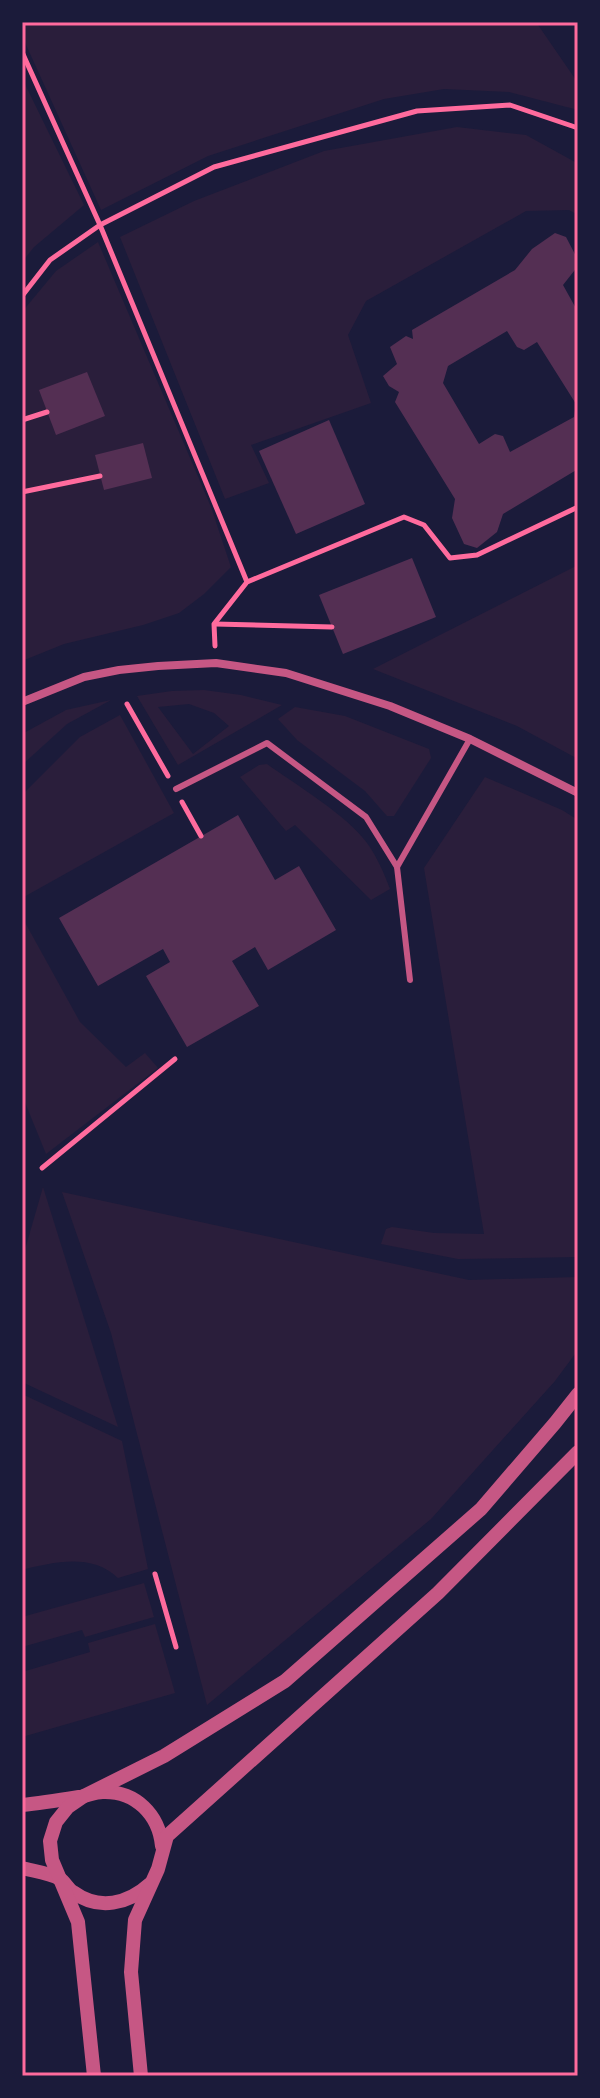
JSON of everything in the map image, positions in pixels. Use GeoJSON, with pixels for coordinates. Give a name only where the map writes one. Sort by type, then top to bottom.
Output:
{"type":"FeatureCollection","features":[{"type":"Feature","properties":{"kind":"street"},"geometry":{"type":"LineString","coordinates":[[22,702],[84,677],[119,670],[216,663],[286,673],[390,706],[470,739],[578,793]]}},
{"type":"Feature","properties":{"kind":"street"},"geometry":{"type":"LineString","coordinates":[[94,2076],[78,1922],[52,1860],[50,1841],[56,1822],[68,1807],[84,1796],[164,1756],[285,1681],[481,1509],[578,1394]]}},
{"type":"Feature","properties":{"kind":"street"},"geometry":{"type":"LineString","coordinates":[[22,1868],[59,1878],[71,1891],[86,1900],[103,1904],[120,1902],[136,1895],[149,1884],[158,1869],[167,1836],[438,1593],[578,1452]]}},
{"type":"Feature","properties":{"kind":"street"},"geometry":{"type":"LineString","coordinates":[[22,1805],[102,1792],[121,1794],[138,1802],[152,1815],[161,1832],[163,1851],[158,1869],[135,1920],[131,1972],[141,2076]]}},
{"type":"Feature","properties":{"kind":"lane"},"geometry":{"type":"LineString","coordinates":[[397,867],[470,739]]}},
{"type":"Feature","properties":{"kind":"lane"},"geometry":{"type":"LineString","coordinates":[[176,789],[267,743],[366,817],[397,867],[410,980]]}},
{"type":"Feature","properties":{"kind":"path"},"geometry":{"type":"LineString","coordinates":[[22,52],[100,225],[247,582]]}},
{"type":"Feature","properties":{"kind":"path"},"geometry":{"type":"LineString","coordinates":[[22,296],[50,260],[100,225],[214,167],[417,111],[510,105],[578,128]]}},
{"type":"Feature","properties":{"kind":"path"},"geometry":{"type":"LineString","coordinates":[[22,420],[47,412]]}},
{"type":"Feature","properties":{"kind":"path"},"geometry":{"type":"LineString","coordinates":[[22,492],[100,476]]}},
{"type":"Feature","properties":{"kind":"path"},"geometry":{"type":"LineString","coordinates":[[216,663],[214,624],[247,582],[404,517],[424,525],[450,558],[477,555],[578,507]]}},
{"type":"Feature","properties":{"kind":"path"},"geometry":{"type":"LineString","coordinates":[[214,624],[332,627]]}},
{"type":"Feature","properties":{"kind":"path"},"geometry":{"type":"LineString","coordinates":[[127,704],[161,765]]}},
{"type":"Feature","properties":{"kind":"path"},"geometry":{"type":"LineString","coordinates":[[42,1168],[175,1059]]}},
{"type":"Feature","properties":{"kind":"path"},"geometry":{"type":"LineString","coordinates":[[155,1574],[176,1647]]}},
{"type":"Feature","properties":{"kind":"shaded area"},"geometry":{"type":"Polygon","coordinates":[[[22,22],[536,22],[578,83],[578,110],[509,92],[444,89],[384,99],[208,156],[101,210],[22,36],[22,22]]]}},
{"type":"Feature","properties":{"kind":"shaded area"},"geometry":{"type":"Polygon","coordinates":[[[22,78],[84,205],[34,247],[22,262],[22,78]]]}},
{"type":"Feature","properties":{"kind":"shaded area"},"geometry":{"type":"Polygon","coordinates":[[[457,127],[526,135],[575,162],[578,166],[578,215],[569,210],[526,211],[366,301],[348,335],[371,403],[251,445],[269,483],[225,499],[120,237],[194,201],[324,151],[457,127]]]}},
{"type":"Feature","properties":{"kind":"shaded area"},"geometry":{"type":"Polygon","coordinates":[[[98,242],[211,507],[231,567],[179,613],[64,644],[22,661],[22,312],[56,271],[98,242]]]}},
{"type":"Feature","properties":{"kind":"shaded area"},"geometry":{"type":"Polygon","coordinates":[[[578,565],[578,759],[517,726],[373,669],[578,565]]]}},
{"type":"Feature","properties":{"kind":"shaded area"},"geometry":{"type":"Polygon","coordinates":[[[204,690],[282,705],[178,765],[137,696],[204,690]],[[189,704],[158,707],[193,754],[229,726],[214,713],[189,704]]]}},
{"type":"Feature","properties":{"kind":"shaded area"},"geometry":{"type":"Polygon","coordinates":[[[111,700],[67,724],[22,765],[22,734],[66,710],[111,700]]]}},
{"type":"Feature","properties":{"kind":"shaded area"},"geometry":{"type":"Polygon","coordinates":[[[295,707],[345,716],[429,749],[431,758],[394,816],[387,816],[365,791],[297,740],[278,719],[295,707]]]}},
{"type":"Feature","properties":{"kind":"shaded area"},"geometry":{"type":"Polygon","coordinates":[[[120,715],[174,813],[22,898],[22,795],[80,737],[120,715]]]}},
{"type":"Feature","properties":{"kind":"shaded area"},"geometry":{"type":"Polygon","coordinates":[[[267,764],[320,801],[358,833],[374,854],[390,889],[371,900],[295,825],[286,831],[240,777],[259,765],[267,764]]]}},
{"type":"Feature","properties":{"kind":"shaded area"},"geometry":{"type":"Polygon","coordinates":[[[485,777],[578,820],[578,1257],[458,1259],[381,1244],[386,1229],[392,1227],[434,1233],[484,1234],[424,868],[485,777]]]}},
{"type":"Feature","properties":{"kind":"shaded area"},"geometry":{"type":"Polygon","coordinates":[[[22,917],[80,1022],[126,1067],[145,1053],[158,1068],[46,1154],[22,1095],[22,917]]]}},
{"type":"Feature","properties":{"kind":"shaded area"},"geometry":{"type":"Polygon","coordinates":[[[43,1187],[118,1427],[22,1382],[22,1260],[43,1187]]]}},
{"type":"Feature","properties":{"kind":"shaded area"},"geometry":{"type":"Polygon","coordinates":[[[62,1192],[469,1280],[578,1277],[578,1350],[555,1381],[431,1519],[207,1705],[111,1333],[62,1192]]]}},
{"type":"Feature","properties":{"kind":"shaded area"},"geometry":{"type":"Polygon","coordinates":[[[22,1394],[122,1441],[148,1569],[118,1578],[108,1570],[85,1562],[60,1562],[22,1570],[22,1394]]]}},
{"type":"Feature","properties":{"kind":"shaded area"},"geometry":{"type":"Polygon","coordinates":[[[144,1583],[154,1617],[85,1637],[82,1630],[22,1647],[22,1617],[144,1583]]]}},
{"type":"Feature","properties":{"kind":"shaded area"},"geometry":{"type":"Polygon","coordinates":[[[155,1624],[175,1693],[22,1737],[22,1672],[90,1652],[88,1643],[155,1624]]]}},
{"type":"Feature","properties":{"kind":"building"},"geometry":{"type":"Polygon","coordinates":[[[555,233],[566,237],[578,260],[578,266],[563,285],[578,312],[578,469],[503,514],[497,532],[477,548],[464,544],[452,518],[455,499],[395,402],[399,392],[389,386],[383,376],[397,364],[390,347],[406,336],[413,339],[412,330],[515,270],[532,249],[555,233]],[[507,331],[448,366],[443,383],[479,444],[495,434],[503,436],[510,452],[574,417],[576,404],[537,342],[524,350],[517,347],[507,331]]]}},
{"type":"Feature","properties":{"kind":"building"},"geometry":{"type":"Polygon","coordinates":[[[87,372],[105,416],[56,435],[39,390],[87,372]]]}},
{"type":"Feature","properties":{"kind":"building"},"geometry":{"type":"Polygon","coordinates":[[[329,420],[365,504],[296,534],[259,451],[329,420]]]}},
{"type":"Feature","properties":{"kind":"building"},"geometry":{"type":"Polygon","coordinates":[[[143,443],[152,478],[104,490],[95,455],[143,443]]]}},
{"type":"Feature","properties":{"kind":"building"},"geometry":{"type":"Polygon","coordinates":[[[412,558],[436,617],[343,654],[319,595],[412,558]]]}},
{"type":"Feature","properties":{"kind":"building"},"geometry":{"type":"Polygon","coordinates":[[[238,815],[275,880],[299,866],[336,930],[268,970],[255,947],[232,961],[259,1006],[187,1047],[146,976],[170,962],[163,949],[98,986],[59,918],[238,815]]]}}]}
